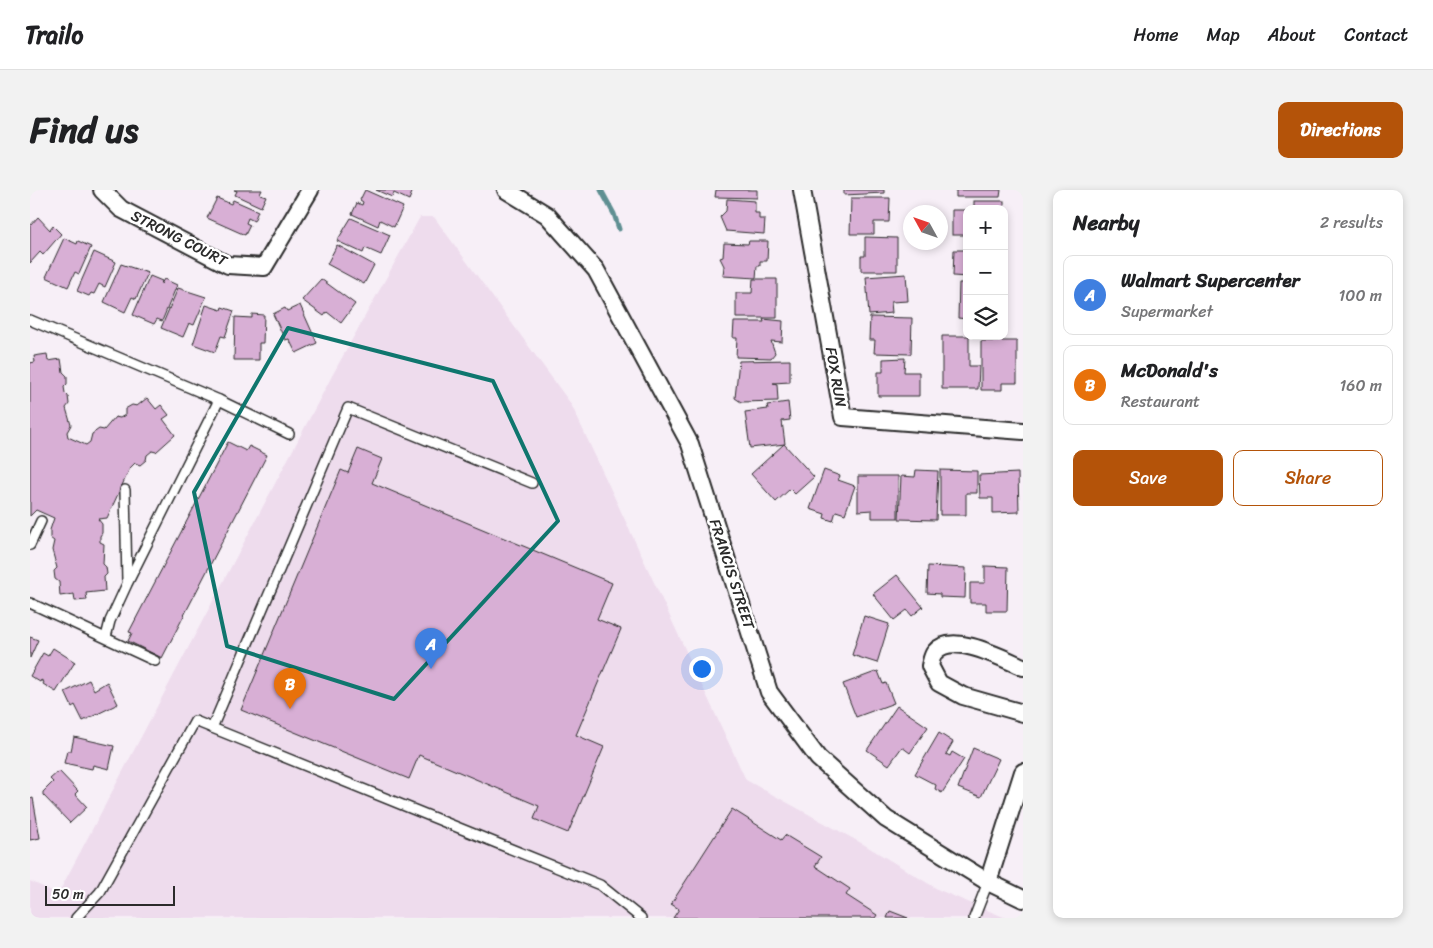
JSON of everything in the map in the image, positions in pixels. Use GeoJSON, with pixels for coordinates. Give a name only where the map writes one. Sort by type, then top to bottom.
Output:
{"type":"FeatureCollection","features":[{"type":"Feature","properties":{"kind":"street","name":"STRONG COURT"},"geometry":{"type":"LineString","coordinates":[[102,190],[121,208],[228,265],[264,267],[310,190]]}},
{"type":"Feature","properties":{"kind":"street","name":"FRANCIS STREET"},"geometry":{"type":"LineString","coordinates":[[506,190],[547,215],[596,270],[690,444],[769,692],[818,758],[886,819],[988,882],[1023,899]]}},
{"type":"Feature","properties":{"kind":"street","name":"FOX RUN"},"geometry":{"type":"LineString","coordinates":[[802,190],[843,417],[1023,431]]}},
{"type":"Feature","properties":{"kind":"street"},"geometry":{"type":"LineString","coordinates":[[1023,667],[966,645],[946,644],[935,652],[930,666],[939,683],[963,696],[1023,713]]}},
{"type":"Feature","properties":{"kind":"street"},"geometry":{"type":"LineString","coordinates":[[988,882],[1023,772]]}},
{"type":"Feature","properties":{"kind":"lane"},"geometry":{"type":"LineString","coordinates":[[30,320],[220,400],[289,434]]}},
{"type":"Feature","properties":{"kind":"lane"},"geometry":{"type":"LineString","coordinates":[[106,637],[110,620],[127,584],[220,400]]}},
{"type":"Feature","properties":{"kind":"lane"},"geometry":{"type":"LineString","coordinates":[[212,728],[348,408],[532,483]]}},
{"type":"Feature","properties":{"kind":"lane"},"geometry":{"type":"LineString","coordinates":[[125,490],[127,584]]}},
{"type":"Feature","properties":{"kind":"lane"},"geometry":{"type":"LineString","coordinates":[[30,545],[41,521]]}},
{"type":"Feature","properties":{"kind":"lane"},"geometry":{"type":"LineString","coordinates":[[30,603],[155,661]]}},
{"type":"Feature","properties":{"kind":"lane"},"geometry":{"type":"LineString","coordinates":[[76,918],[100,892],[195,721],[600,885],[641,918]]}},
{"type":"Feature","properties":{"kind":"lane"},"geometry":{"type":"LineString","coordinates":[[974,918],[988,882]]}},
{"type":"Feature","properties":{"kind":"highlighted area"},"geometry":{"type":"Polygon","coordinates":[[[288,328],[493,381],[558,521],[394,699],[227,646],[194,492],[288,328]]]}},
{"type":"Feature","properties":{"kind":"shaded area"},"geometry":{"type":"Polygon","coordinates":[[[420,217],[434,217],[571,404],[746,780],[863,844],[939,890],[1006,918],[30,918],[30,881],[58,894],[333,374],[420,217]]]}},
{"type":"Feature","properties":{"kind":"building"},"geometry":{"type":"Polygon","coordinates":[[[234,190],[262,190],[260,194],[266,196],[261,207],[235,195],[237,191],[234,190]]]}},
{"type":"Feature","properties":{"kind":"building"},"geometry":{"type":"Polygon","coordinates":[[[365,190],[403,207],[394,227],[380,220],[378,226],[352,214],[357,203],[362,205],[363,202],[360,200],[365,190]]]}},
{"type":"Feature","properties":{"kind":"building"},"geometry":{"type":"Polygon","coordinates":[[[376,190],[413,190],[409,200],[394,193],[392,197],[376,190]]]}},
{"type":"Feature","properties":{"kind":"building"},"geometry":{"type":"Polygon","coordinates":[[[716,190],[757,190],[757,198],[715,197],[716,190]]]}},
{"type":"Feature","properties":{"kind":"building"},"geometry":{"type":"Polygon","coordinates":[[[844,190],[884,190],[884,193],[844,195],[844,190]]]}},
{"type":"Feature","properties":{"kind":"building"},"geometry":{"type":"Polygon","coordinates":[[[956,190],[1001,190],[1000,197],[956,197],[956,190]]]}},
{"type":"Feature","properties":{"kind":"building"},"geometry":{"type":"Polygon","coordinates":[[[217,198],[231,204],[233,200],[258,211],[254,221],[248,218],[246,223],[250,225],[245,235],[207,218],[217,198]]]}},
{"type":"Feature","properties":{"kind":"building"},"geometry":{"type":"Polygon","coordinates":[[[851,198],[890,198],[889,222],[874,222],[874,234],[850,234],[851,198]]]}},
{"type":"Feature","properties":{"kind":"building"},"geometry":{"type":"Polygon","coordinates":[[[727,199],[755,201],[755,213],[759,213],[759,219],[765,219],[764,234],[726,231],[720,217],[726,211],[727,199]]]}},
{"type":"Feature","properties":{"kind":"building"},"geometry":{"type":"Polygon","coordinates":[[[974,201],[1004,201],[1004,205],[974,205],[974,201]]]}},
{"type":"Feature","properties":{"kind":"building"},"geometry":{"type":"Polygon","coordinates":[[[952,210],[963,210],[963,235],[952,235],[952,210]]]}},
{"type":"Feature","properties":{"kind":"building"},"geometry":{"type":"Polygon","coordinates":[[[38,217],[50,230],[53,226],[61,234],[43,255],[40,252],[30,263],[30,226],[38,217]]]}},
{"type":"Feature","properties":{"kind":"building"},"geometry":{"type":"Polygon","coordinates":[[[351,218],[390,235],[381,255],[365,248],[363,253],[337,241],[351,218]]]}},
{"type":"Feature","properties":{"kind":"building"},"geometry":{"type":"Polygon","coordinates":[[[865,237],[897,238],[897,271],[861,271],[861,256],[865,256],[865,237]]]}},
{"type":"Feature","properties":{"kind":"building"},"geometry":{"type":"Polygon","coordinates":[[[64,238],[77,244],[78,241],[91,247],[79,274],[75,272],[68,287],[46,277],[64,238]]]}},
{"type":"Feature","properties":{"kind":"building"},"geometry":{"type":"Polygon","coordinates":[[[749,241],[768,241],[767,261],[760,261],[760,266],[757,266],[756,278],[723,276],[724,266],[720,258],[723,257],[724,243],[748,244],[749,241]]]}},
{"type":"Feature","properties":{"kind":"building"},"geometry":{"type":"Polygon","coordinates":[[[337,245],[374,265],[364,284],[327,264],[337,245]]]}},
{"type":"Feature","properties":{"kind":"building"},"geometry":{"type":"Polygon","coordinates":[[[954,250],[963,250],[963,277],[953,276],[954,250]]]}},
{"type":"Feature","properties":{"kind":"building"},"geometry":{"type":"Polygon","coordinates":[[[94,252],[116,262],[105,287],[99,284],[94,294],[91,293],[89,296],[77,291],[94,252]]]}},
{"type":"Feature","properties":{"kind":"building"},"geometry":{"type":"Polygon","coordinates":[[[121,264],[148,273],[136,299],[132,297],[125,312],[104,302],[121,264]]]}},
{"type":"Feature","properties":{"kind":"building"},"geometry":{"type":"Polygon","coordinates":[[[906,274],[908,301],[891,302],[892,313],[869,315],[866,277],[906,274]]]}},
{"type":"Feature","properties":{"kind":"building"},"geometry":{"type":"Polygon","coordinates":[[[150,276],[162,281],[161,284],[164,279],[177,285],[162,321],[157,319],[154,324],[133,315],[150,276]]]}},
{"type":"Feature","properties":{"kind":"building"},"geometry":{"type":"Polygon","coordinates":[[[321,279],[355,304],[341,323],[327,312],[324,316],[302,300],[321,279]]]}},
{"type":"Feature","properties":{"kind":"building"},"geometry":{"type":"Polygon","coordinates":[[[753,279],[777,279],[777,318],[736,318],[736,293],[752,293],[753,279]]]}},
{"type":"Feature","properties":{"kind":"building"},"geometry":{"type":"Polygon","coordinates":[[[959,283],[963,283],[963,319],[958,318],[959,283]]]}},
{"type":"Feature","properties":{"kind":"building"},"geometry":{"type":"Polygon","coordinates":[[[178,288],[206,297],[194,325],[189,323],[183,337],[161,328],[178,288]]]}},
{"type":"Feature","properties":{"kind":"building"},"geometry":{"type":"Polygon","coordinates":[[[206,305],[221,310],[222,307],[234,311],[225,337],[221,336],[215,352],[193,344],[206,305]]]}},
{"type":"Feature","properties":{"kind":"building"},"geometry":{"type":"Polygon","coordinates":[[[300,305],[317,343],[296,353],[289,339],[285,340],[273,314],[285,308],[287,311],[300,305]]]}},
{"type":"Feature","properties":{"kind":"building"},"geometry":{"type":"Polygon","coordinates":[[[252,314],[264,315],[263,343],[259,343],[259,360],[234,360],[235,317],[252,318],[252,314]]]}},
{"type":"Feature","properties":{"kind":"building"},"geometry":{"type":"Polygon","coordinates":[[[870,317],[912,318],[911,354],[874,353],[875,340],[869,340],[870,317]]]}},
{"type":"Feature","properties":{"kind":"building"},"geometry":{"type":"Polygon","coordinates":[[[763,319],[783,321],[782,342],[771,341],[775,353],[771,358],[736,357],[737,338],[733,338],[734,322],[764,322],[763,319]]]}},
{"type":"Feature","properties":{"kind":"building"},"geometry":{"type":"Polygon","coordinates":[[[942,336],[963,336],[963,340],[969,340],[969,366],[979,366],[978,389],[942,389],[942,336]]]}},
{"type":"Feature","properties":{"kind":"building"},"geometry":{"type":"Polygon","coordinates":[[[981,341],[1017,341],[1017,383],[1002,383],[1002,390],[981,390],[981,341]]]}},
{"type":"Feature","properties":{"kind":"building"},"geometry":{"type":"Polygon","coordinates":[[[47,354],[48,361],[61,359],[63,372],[67,376],[67,384],[64,387],[65,393],[68,396],[69,404],[66,408],[71,425],[67,432],[68,437],[86,445],[90,442],[92,434],[99,429],[104,430],[115,417],[120,418],[125,415],[125,409],[132,405],[137,406],[147,398],[156,409],[161,405],[169,415],[163,419],[175,435],[156,452],[152,451],[147,455],[146,460],[140,465],[135,463],[130,468],[107,518],[98,519],[102,524],[100,542],[104,544],[103,564],[106,567],[107,574],[104,577],[105,591],[86,593],[87,600],[75,601],[74,594],[60,596],[59,582],[55,579],[54,571],[57,568],[52,550],[54,541],[50,538],[50,530],[54,518],[36,510],[30,516],[30,363],[35,362],[34,356],[47,354]]]}},
{"type":"Feature","properties":{"kind":"building"},"geometry":{"type":"Polygon","coordinates":[[[905,358],[904,372],[919,372],[919,396],[878,396],[878,372],[883,372],[883,359],[905,358]]]}},
{"type":"Feature","properties":{"kind":"building"},"geometry":{"type":"Polygon","coordinates":[[[790,360],[790,382],[773,383],[777,384],[778,401],[741,402],[735,398],[739,361],[790,360]]]}},
{"type":"Feature","properties":{"kind":"building"},"geometry":{"type":"Polygon","coordinates":[[[788,402],[790,420],[782,421],[785,444],[750,448],[745,412],[768,409],[767,405],[788,402]]]}},
{"type":"Feature","properties":{"kind":"building"},"geometry":{"type":"Polygon","coordinates":[[[228,442],[246,451],[249,446],[267,455],[162,658],[128,641],[132,633],[129,632],[228,442]]]}},
{"type":"Feature","properties":{"kind":"building"},"geometry":{"type":"Polygon","coordinates":[[[784,444],[814,477],[795,494],[790,489],[776,502],[751,474],[784,444]]]}},
{"type":"Feature","properties":{"kind":"building"},"geometry":{"type":"Polygon","coordinates":[[[358,449],[382,459],[372,483],[612,583],[597,619],[621,629],[576,735],[604,747],[568,833],[534,819],[539,806],[419,755],[409,779],[241,710],[341,470],[348,473],[358,449]]]}},
{"type":"Feature","properties":{"kind":"building"},"geometry":{"type":"Polygon","coordinates":[[[824,470],[840,476],[838,480],[855,486],[845,514],[836,511],[833,521],[824,518],[825,514],[810,509],[824,470]]]}},
{"type":"Feature","properties":{"kind":"building"},"geometry":{"type":"Polygon","coordinates":[[[916,470],[938,471],[936,520],[899,519],[901,476],[915,477],[916,470]]]}},
{"type":"Feature","properties":{"kind":"building"},"geometry":{"type":"Polygon","coordinates":[[[940,470],[977,471],[977,493],[966,493],[966,515],[940,515],[940,470]]]}},
{"type":"Feature","properties":{"kind":"building"},"geometry":{"type":"Polygon","coordinates":[[[1018,473],[1019,512],[993,513],[993,498],[980,498],[979,475],[1018,473]]]}},
{"type":"Feature","properties":{"kind":"building"},"geometry":{"type":"Polygon","coordinates":[[[858,476],[898,476],[898,518],[872,518],[872,510],[858,511],[858,476]]]}},
{"type":"Feature","properties":{"kind":"building"},"geometry":{"type":"Polygon","coordinates":[[[928,566],[966,568],[965,598],[940,597],[940,594],[927,593],[928,566]]]}},
{"type":"Feature","properties":{"kind":"building"},"geometry":{"type":"Polygon","coordinates":[[[985,566],[1008,567],[1007,611],[986,611],[986,603],[970,603],[970,583],[985,583],[985,566]]]}},
{"type":"Feature","properties":{"kind":"building"},"geometry":{"type":"Polygon","coordinates":[[[897,575],[923,607],[912,616],[907,610],[894,620],[873,594],[897,575]]]}},
{"type":"Feature","properties":{"kind":"building"},"geometry":{"type":"Polygon","coordinates":[[[864,616],[889,624],[877,663],[852,655],[864,616]]]}},
{"type":"Feature","properties":{"kind":"building"},"geometry":{"type":"Polygon","coordinates":[[[30,637],[38,640],[30,658],[30,637]]]}},
{"type":"Feature","properties":{"kind":"building"},"geometry":{"type":"Polygon","coordinates":[[[53,648],[75,662],[56,692],[43,684],[44,682],[41,680],[40,682],[30,676],[43,653],[48,656],[53,648]]]}},
{"type":"Feature","properties":{"kind":"building"},"geometry":{"type":"Polygon","coordinates":[[[878,671],[883,684],[886,683],[894,703],[856,717],[843,684],[878,671]]]}},
{"type":"Feature","properties":{"kind":"building"},"geometry":{"type":"Polygon","coordinates":[[[89,680],[94,690],[107,682],[118,704],[83,721],[75,705],[72,707],[65,692],[89,680]]]}},
{"type":"Feature","properties":{"kind":"building"},"geometry":{"type":"Polygon","coordinates":[[[897,706],[928,727],[910,753],[902,747],[889,765],[867,750],[897,706]]]}},
{"type":"Feature","properties":{"kind":"building"},"geometry":{"type":"Polygon","coordinates":[[[939,733],[953,742],[946,754],[950,756],[952,752],[964,759],[942,793],[935,789],[936,785],[915,774],[939,733]]]}},
{"type":"Feature","properties":{"kind":"building"},"geometry":{"type":"Polygon","coordinates":[[[74,737],[114,746],[109,769],[93,765],[92,769],[64,763],[67,751],[71,751],[74,737]]]}},
{"type":"Feature","properties":{"kind":"building"},"geometry":{"type":"Polygon","coordinates":[[[973,748],[999,759],[981,797],[958,788],[973,748]]]}},
{"type":"Feature","properties":{"kind":"building"},"geometry":{"type":"Polygon","coordinates":[[[59,771],[78,791],[75,794],[87,807],[70,823],[43,795],[43,792],[53,782],[50,779],[59,771]]]}},
{"type":"Feature","properties":{"kind":"building"},"geometry":{"type":"Polygon","coordinates":[[[33,798],[40,838],[30,840],[30,799],[33,798]]]}},
{"type":"Feature","properties":{"kind":"building"},"geometry":{"type":"Polygon","coordinates":[[[732,809],[781,840],[785,835],[821,857],[815,866],[850,889],[846,895],[877,915],[875,918],[673,918],[679,909],[671,904],[732,809]]]}},
{"type":"Feature","properties":{"kind":"building"},"geometry":{"type":"Polygon","coordinates":[[[890,911],[908,918],[887,918],[890,911]]]}},
{"type":"Feature","properties":{"kind":"waterway"},"geometry":{"type":"LineString","coordinates":[[601,190],[614,214],[619,229]]}},
{"type":"Feature","properties":{"kind":"place","name":"Walmart Supercenter"},"geometry":{"type":"Point","coordinates":[431,669]}},
{"type":"Feature","properties":{"kind":"place","name":"McDonald's"},"geometry":{"type":"Point","coordinates":[290,709]}}]}
